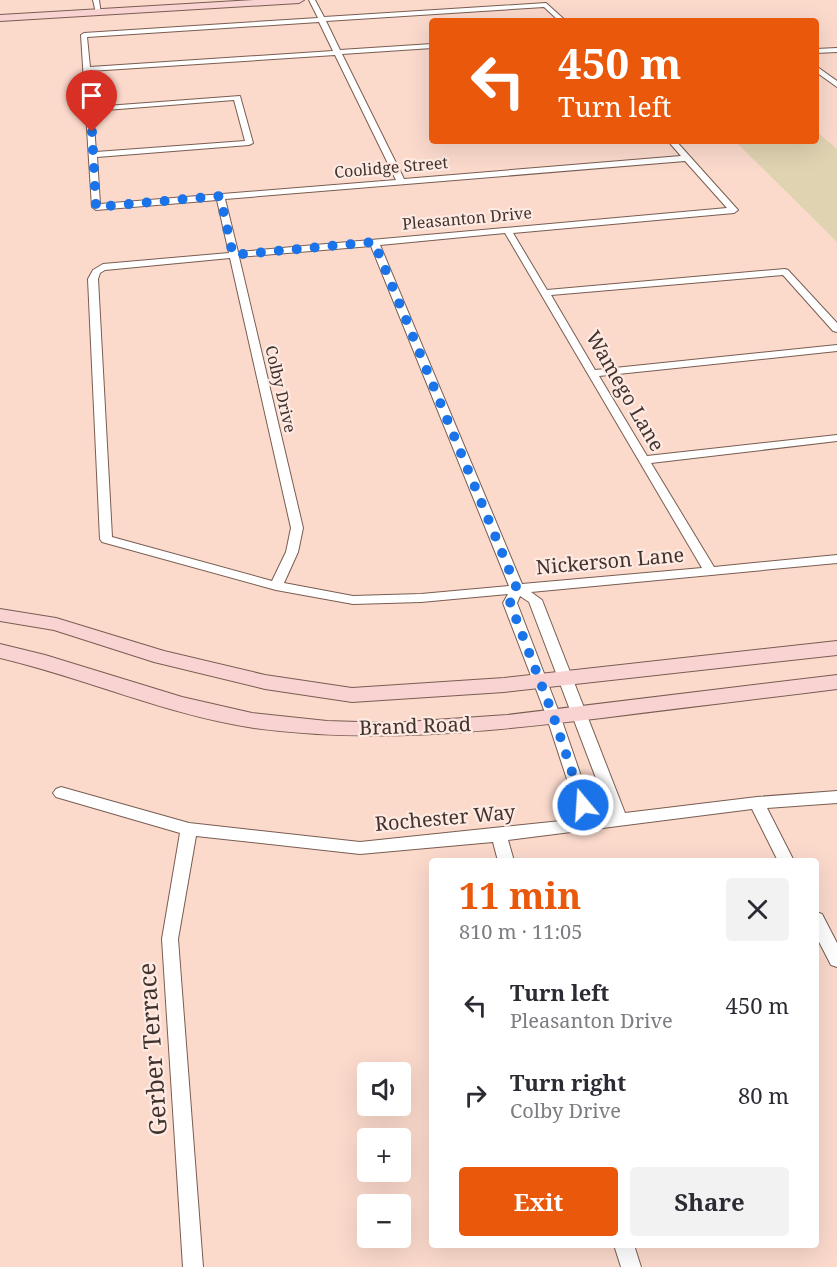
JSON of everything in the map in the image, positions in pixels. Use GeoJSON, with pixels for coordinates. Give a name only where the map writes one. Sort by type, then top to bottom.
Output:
{"type":"FeatureCollection","features":[{"type":"Feature","properties":{"kind":"main road"},"geometry":{"type":"LineString","coordinates":[[0,12],[191,0]]}},
{"type":"Feature","properties":{"kind":"main road"},"geometry":{"type":"LineString","coordinates":[[0,18],[97,6],[299,0]]}},
{"type":"Feature","properties":{"kind":"main road","name":"Brand Road"},"geometry":{"type":"LineString","coordinates":[[0,615],[56,624],[161,657],[265,682],[352,695],[540,681],[837,648]]}},
{"type":"Feature","properties":{"kind":"main road","name":"Brand Road"},"geometry":{"type":"LineString","coordinates":[[0,651],[38,660],[180,704],[252,720],[327,728],[391,730],[507,722],[837,682]]}},
{"type":"Feature","properties":{"kind":"street"},"geometry":{"type":"LineString","coordinates":[[312,0],[401,181]]}},
{"type":"Feature","properties":{"kind":"street"},"geometry":{"type":"LineString","coordinates":[[90,109],[237,98],[249,143],[93,155],[84,35],[546,4],[560,18]]}},
{"type":"Feature","properties":{"kind":"street"},"geometry":{"type":"LineString","coordinates":[[87,69],[429,46]]}},
{"type":"Feature","properties":{"kind":"street"},"geometry":{"type":"LineString","coordinates":[[819,51],[837,50]]}},
{"type":"Feature","properties":{"kind":"street"},"geometry":{"type":"LineString","coordinates":[[819,71],[837,85]]}},
{"type":"Feature","properties":{"kind":"street"},"geometry":{"type":"LineString","coordinates":[[823,74],[837,73]]}},
{"type":"Feature","properties":{"kind":"street"},"geometry":{"type":"LineString","coordinates":[[675,144],[688,158]]}},
{"type":"Feature","properties":{"kind":"street","name":"Coolidge Street"},"geometry":{"type":"LineString","coordinates":[[93,155],[96,207],[688,158]]}},
{"type":"Feature","properties":{"kind":"street","name":"Pleasanton Drive"},"geometry":{"type":"LineString","coordinates":[[106,539],[93,279],[96,272],[103,267],[734,210],[688,158]]}},
{"type":"Feature","properties":{"kind":"street","name":"Colby Drive"},"geometry":{"type":"LineString","coordinates":[[220,196],[297,528],[292,552],[276,585]]}},
{"type":"Feature","properties":{"kind":"street","name":"Wamego Lane"},"geometry":{"type":"LineString","coordinates":[[507,230],[710,571]]}},
{"type":"Feature","properties":{"kind":"street"},"geometry":{"type":"LineString","coordinates":[[374,242],[517,589],[535,600],[620,820]]}},
{"type":"Feature","properties":{"kind":"street"},"geometry":{"type":"LineString","coordinates":[[546,293],[785,272],[837,329]]}},
{"type":"Feature","properties":{"kind":"street"},"geometry":{"type":"LineString","coordinates":[[593,373],[837,348]]}},
{"type":"Feature","properties":{"kind":"street"},"geometry":{"type":"LineString","coordinates":[[644,460],[837,438]]}},
{"type":"Feature","properties":{"kind":"street","name":"Nickerson Lane"},"geometry":{"type":"LineString","coordinates":[[106,539],[276,585],[353,600],[421,598],[837,559]]}},
{"type":"Feature","properties":{"kind":"street"},"geometry":{"type":"LineString","coordinates":[[517,589],[510,603],[553,715],[590,825]]}},
{"type":"Feature","properties":{"kind":"street","name":"Rochester Way"},"geometry":{"type":"LineString","coordinates":[[61,793],[189,829],[360,848],[590,825],[757,803],[837,797]]}},
{"type":"Feature","properties":{"kind":"street"},"geometry":{"type":"LineString","coordinates":[[757,803],[784,858]]}},
{"type":"Feature","properties":{"kind":"street","name":"Gerber Terrace"},"geometry":{"type":"LineString","coordinates":[[189,829],[170,939],[194,1267]]}},
{"type":"Feature","properties":{"kind":"street"},"geometry":{"type":"LineString","coordinates":[[499,835],[505,858]]}},
{"type":"Feature","properties":{"kind":"street"},"geometry":{"type":"LineString","coordinates":[[819,925],[837,960]]}},
{"type":"Feature","properties":{"kind":"street"},"geometry":{"type":"LineString","coordinates":[[625,1248],[631,1267]]}},
{"type":"Feature","properties":{"kind":"shaded area"},"geometry":{"type":"Polygon","coordinates":[[[819,134],[837,149],[837,242],[738,144],[819,144],[819,134]]]}},
{"type":"Feature","properties":{"kind":"route"},"geometry":{"type":"LineString","coordinates":[[92,132],[96,207],[220,196],[233,255],[374,242],[517,589],[510,603],[553,715],[583,805]]}}]}
